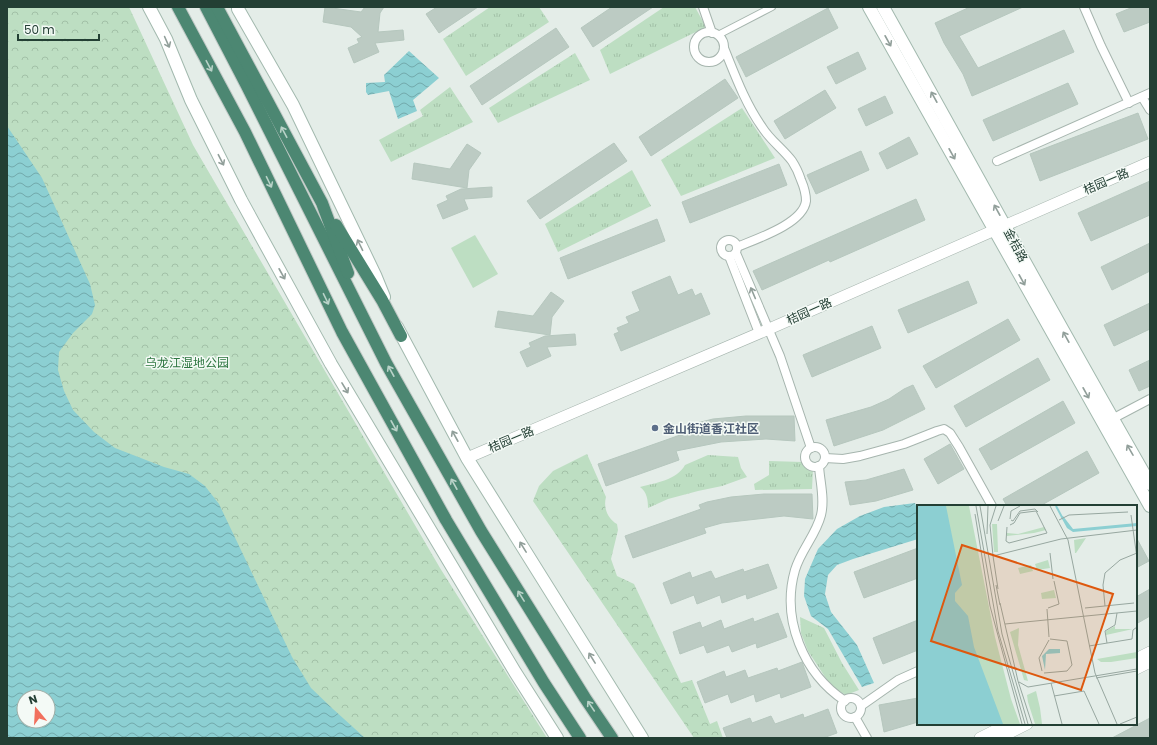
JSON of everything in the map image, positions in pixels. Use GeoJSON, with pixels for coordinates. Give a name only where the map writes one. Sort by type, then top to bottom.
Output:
{"type":"FeatureCollection","features":[{"type":"Feature","properties":{"kind":"highway"},"geometry":{"type":"LineString","coordinates":[[178,7],[245,132],[342,332],[446,520],[544,683],[580,738]]}},
{"type":"Feature","properties":{"kind":"highway"},"geometry":{"type":"LineString","coordinates":[[206,7],[371,334],[481,531],[585,698],[612,738]]}},
{"type":"Feature","properties":{"kind":"highway"},"geometry":{"type":"LineString","coordinates":[[217,7],[322,202],[382,300],[401,336]]}},
{"type":"Feature","properties":{"kind":"highway"},"geometry":{"type":"LineString","coordinates":[[322,202],[371,334]]}},
{"type":"Feature","properties":{"kind":"main road"},"geometry":{"type":"LineString","coordinates":[[149,7],[166,40],[191,100],[241,200],[331,364],[515,672],[557,738]]}},
{"type":"Feature","properties":{"kind":"main road"},"geometry":{"type":"LineString","coordinates":[[869,7],[1000,227],[1150,506]]}},
{"type":"Feature","properties":{"kind":"main road","name":"金桔路"},"geometry":{"type":"LineString","coordinates":[[883,7],[1000,227],[1150,484]]}},
{"type":"Feature","properties":{"kind":"main road"},"geometry":{"type":"LineString","coordinates":[[238,8],[293,106],[375,275],[401,336],[467,458],[642,738]]}},
{"type":"Feature","properties":{"kind":"street"},"geometry":{"type":"LineString","coordinates":[[703,7],[715,34],[724,43],[724,48],[753,114],[767,134],[793,163],[804,188],[806,202],[793,220],[734,252],[764,331],[801,416],[811,448]]}},
{"type":"Feature","properties":{"kind":"street"},"geometry":{"type":"LineString","coordinates":[[724,48],[721,57],[712,62],[703,61],[694,50],[696,40],[704,34],[715,34],[772,7]]}},
{"type":"Feature","properties":{"kind":"street"},"geometry":{"type":"LineString","coordinates":[[1084,7],[1129,103]]}},
{"type":"Feature","properties":{"kind":"street"},"geometry":{"type":"LineString","coordinates":[[997,161],[1148,95],[1150,110]]}},
{"type":"Feature","properties":{"kind":"street","name":"桔园一路"},"geometry":{"type":"LineString","coordinates":[[467,458],[764,331],[1150,162]]}},
{"type":"Feature","properties":{"kind":"street"},"geometry":{"type":"LineString","coordinates":[[1112,419],[1150,399]]}},
{"type":"Feature","properties":{"kind":"street"},"geometry":{"type":"LineString","coordinates":[[825,458],[843,459],[860,456],[904,444],[937,430],[944,430],[950,433],[958,444],[991,505]]}},
{"type":"Feature","properties":{"kind":"street"},"geometry":{"type":"LineString","coordinates":[[811,448],[818,448],[824,451],[824,463],[820,466],[810,466],[806,461],[806,455],[811,448]]}},
{"type":"Feature","properties":{"kind":"street"},"geometry":{"type":"LineString","coordinates":[[820,466],[822,498],[821,514],[817,529],[799,558],[795,570],[791,592],[792,617],[799,645],[807,660],[825,685],[845,701]]}},
{"type":"Feature","properties":{"kind":"street"},"geometry":{"type":"LineString","coordinates":[[1137,658],[1150,652]]}},
{"type":"Feature","properties":{"kind":"street"},"geometry":{"type":"LineString","coordinates":[[1137,668],[1150,662]]}},
{"type":"Feature","properties":{"kind":"street"},"geometry":{"type":"LineString","coordinates":[[861,706],[898,680],[917,671]]}},
{"type":"Feature","properties":{"kind":"street"},"geometry":{"type":"LineString","coordinates":[[853,698],[858,701],[861,706],[860,712],[855,717],[848,717],[843,713],[842,707],[845,701],[853,698]]}},
{"type":"Feature","properties":{"kind":"street"},"geometry":{"type":"LineString","coordinates":[[855,717],[867,738]]}},
{"type":"Feature","properties":{"kind":"street"},"geometry":{"type":"LineString","coordinates":[[980,738],[1006,725]]}},
{"type":"Feature","properties":{"kind":"street"},"geometry":{"type":"LineString","coordinates":[[999,738],[1025,725]]}},
{"type":"Feature","properties":{"kind":"green space","name":"乌龙江湿地公园"},"geometry":{"type":"Polygon","coordinates":[[[7,7],[129,7],[193,145],[440,568],[547,738],[352,738],[95,543],[61,399],[7,137],[7,7]]]}},
{"type":"Feature","properties":{"kind":"green space"},"geometry":{"type":"Polygon","coordinates":[[[490,7],[539,7],[549,22],[466,76],[443,39],[490,7]]]}},
{"type":"Feature","properties":{"kind":"green space"},"geometry":{"type":"Polygon","coordinates":[[[664,7],[695,7],[706,27],[610,74],[600,50],[664,7]]]}},
{"type":"Feature","properties":{"kind":"green space"},"geometry":{"type":"Polygon","coordinates":[[[575,53],[590,80],[498,123],[489,108],[575,53]]]}},
{"type":"Feature","properties":{"kind":"green space"},"geometry":{"type":"Polygon","coordinates":[[[450,87],[473,122],[391,162],[379,140],[423,116],[420,110],[450,87]]]}},
{"type":"Feature","properties":{"kind":"green space"},"geometry":{"type":"Polygon","coordinates":[[[742,108],[775,158],[681,196],[661,160],[742,108]]]}},
{"type":"Feature","properties":{"kind":"green space"},"geometry":{"type":"Polygon","coordinates":[[[632,170],[651,206],[558,252],[545,224],[632,170]]]}},
{"type":"Feature","properties":{"kind":"green space"},"geometry":{"type":"Polygon","coordinates":[[[475,235],[498,274],[473,288],[451,248],[475,235]]]}},
{"type":"Feature","properties":{"kind":"green space"},"geometry":{"type":"Polygon","coordinates":[[[587,454],[606,497],[605,505],[607,513],[617,524],[618,530],[611,559],[617,576],[634,584],[681,683],[692,680],[710,724],[717,721],[723,738],[694,738],[533,501],[539,486],[553,471],[587,454]]]}},
{"type":"Feature","properties":{"kind":"green space"},"geometry":{"type":"Polygon","coordinates":[[[708,455],[738,457],[741,468],[747,477],[722,486],[668,499],[648,508],[647,496],[640,487],[671,477],[677,474],[685,465],[708,455]]]}},
{"type":"Feature","properties":{"kind":"green space"},"geometry":{"type":"Polygon","coordinates":[[[769,461],[803,462],[807,468],[813,469],[812,489],[755,490],[754,484],[769,475],[769,461]]]}},
{"type":"Feature","properties":{"kind":"green space"},"geometry":{"type":"Polygon","coordinates":[[[800,617],[824,628],[842,663],[859,690],[846,695],[831,686],[808,651],[801,633],[800,617]]]}},
{"type":"Feature","properties":{"kind":"water"},"geometry":{"type":"Polygon","coordinates":[[[409,51],[439,78],[413,100],[417,111],[398,119],[389,91],[368,95],[366,92],[366,83],[385,82],[384,75],[409,51]]]}},
{"type":"Feature","properties":{"kind":"water"},"geometry":{"type":"Polygon","coordinates":[[[7,126],[42,178],[90,284],[95,305],[92,314],[73,333],[59,352],[58,370],[64,391],[73,410],[94,432],[115,448],[164,467],[189,474],[205,486],[219,504],[292,657],[311,688],[365,738],[7,738],[7,126]]]}},
{"type":"Feature","properties":{"kind":"water"},"geometry":{"type":"Polygon","coordinates":[[[915,503],[917,508],[917,539],[837,565],[828,575],[825,594],[831,612],[857,645],[874,683],[862,687],[828,629],[811,616],[804,596],[805,579],[818,549],[837,529],[860,516],[884,507],[915,503]]]}},
{"type":"Feature","properties":{"kind":"building"},"geometry":{"type":"Polygon","coordinates":[[[325,7],[361,12],[365,7],[384,7],[380,13],[378,32],[403,30],[404,40],[375,43],[379,52],[354,63],[348,48],[359,43],[357,39],[362,37],[351,27],[323,22],[325,7]]]}},
{"type":"Feature","properties":{"kind":"building"},"geometry":{"type":"Polygon","coordinates":[[[437,7],[478,7],[439,33],[426,14],[437,7]]]}},
{"type":"Feature","properties":{"kind":"building"},"geometry":{"type":"Polygon","coordinates":[[[612,7],[653,7],[593,47],[581,28],[612,7]]]}},
{"type":"Feature","properties":{"kind":"building"},"geometry":{"type":"Polygon","coordinates":[[[970,7],[1023,7],[959,36],[978,68],[1064,30],[1074,52],[972,96],[963,74],[944,43],[935,23],[970,7]]]}},
{"type":"Feature","properties":{"kind":"building"},"geometry":{"type":"Polygon","coordinates":[[[1133,7],[1150,7],[1150,22],[1124,32],[1116,14],[1133,7]]]}},
{"type":"Feature","properties":{"kind":"building"},"geometry":{"type":"Polygon","coordinates":[[[828,8],[838,28],[746,77],[736,57],[828,8]]]}},
{"type":"Feature","properties":{"kind":"building"},"geometry":{"type":"Polygon","coordinates":[[[556,28],[569,47],[482,105],[470,86],[556,28]]]}},
{"type":"Feature","properties":{"kind":"building"},"geometry":{"type":"Polygon","coordinates":[[[858,52],[866,69],[836,84],[827,67],[858,52]]]}},
{"type":"Feature","properties":{"kind":"building"},"geometry":{"type":"Polygon","coordinates":[[[725,79],[738,98],[651,156],[639,137],[725,79]]]}},
{"type":"Feature","properties":{"kind":"building"},"geometry":{"type":"Polygon","coordinates":[[[1068,83],[1078,104],[993,141],[983,120],[1068,83]]]}},
{"type":"Feature","properties":{"kind":"building"},"geometry":{"type":"Polygon","coordinates":[[[825,90],[836,108],[785,139],[774,121],[825,90]]]}},
{"type":"Feature","properties":{"kind":"building"},"geometry":{"type":"Polygon","coordinates":[[[885,96],[893,113],[866,126],[858,109],[885,96]]]}},
{"type":"Feature","properties":{"kind":"building"},"geometry":{"type":"Polygon","coordinates":[[[1138,113],[1148,139],[1040,181],[1030,154],[1138,113]]]}},
{"type":"Feature","properties":{"kind":"building"},"geometry":{"type":"Polygon","coordinates":[[[909,137],[918,154],[887,169],[879,153],[909,137]]]}},
{"type":"Feature","properties":{"kind":"building"},"geometry":{"type":"Polygon","coordinates":[[[614,143],[627,161],[540,219],[527,201],[614,143]]]}},
{"type":"Feature","properties":{"kind":"building"},"geometry":{"type":"Polygon","coordinates":[[[467,144],[481,153],[469,170],[467,188],[412,179],[414,163],[450,169],[467,144]]]}},
{"type":"Feature","properties":{"kind":"building"},"geometry":{"type":"Polygon","coordinates":[[[861,151],[869,170],[816,194],[807,175],[861,151]]]}},
{"type":"Feature","properties":{"kind":"building"},"geometry":{"type":"Polygon","coordinates":[[[779,164],[787,185],[690,223],[682,202],[779,164]]]}},
{"type":"Feature","properties":{"kind":"building"},"geometry":{"type":"Polygon","coordinates":[[[1150,181],[1150,215],[1091,241],[1078,213],[1150,181]]]}},
{"type":"Feature","properties":{"kind":"building"},"geometry":{"type":"Polygon","coordinates":[[[492,187],[492,197],[464,199],[468,209],[443,219],[437,205],[448,200],[446,196],[461,189],[492,187]]]}},
{"type":"Feature","properties":{"kind":"building"},"geometry":{"type":"Polygon","coordinates":[[[916,199],[925,220],[762,290],[753,271],[916,199]]]}},
{"type":"Feature","properties":{"kind":"building"},"geometry":{"type":"Polygon","coordinates":[[[657,219],[665,241],[568,279],[560,258],[657,219]]]}},
{"type":"Feature","properties":{"kind":"building"},"geometry":{"type":"Polygon","coordinates":[[[1150,243],[1150,271],[1112,290],[1101,267],[1150,243]]]}},
{"type":"Feature","properties":{"kind":"building"},"geometry":{"type":"Polygon","coordinates":[[[670,276],[678,295],[692,289],[695,296],[701,293],[710,314],[621,351],[614,334],[619,332],[617,328],[629,323],[626,317],[640,311],[632,292],[670,276]]]}},
{"type":"Feature","properties":{"kind":"building"},"geometry":{"type":"Polygon","coordinates":[[[968,281],[977,303],[908,333],[898,310],[968,281]]]}},
{"type":"Feature","properties":{"kind":"building"},"geometry":{"type":"Polygon","coordinates":[[[551,292],[564,301],[552,317],[550,335],[495,327],[498,311],[533,316],[551,292]]]}},
{"type":"Feature","properties":{"kind":"building"},"geometry":{"type":"Polygon","coordinates":[[[1150,303],[1150,329],[1114,346],[1104,325],[1150,303]]]}},
{"type":"Feature","properties":{"kind":"building"},"geometry":{"type":"Polygon","coordinates":[[[1008,319],[1020,340],[936,388],[923,366],[1008,319]]]}},
{"type":"Feature","properties":{"kind":"building"},"geometry":{"type":"Polygon","coordinates":[[[872,326],[881,348],[812,377],[803,355],[872,326]]]}},
{"type":"Feature","properties":{"kind":"building"},"geometry":{"type":"Polygon","coordinates":[[[575,334],[576,345],[547,347],[551,356],[527,367],[520,352],[531,347],[529,343],[545,336],[575,334]]]}},
{"type":"Feature","properties":{"kind":"building"},"geometry":{"type":"Polygon","coordinates":[[[1038,358],[1050,380],[966,427],[954,406],[1038,358]]]}},
{"type":"Feature","properties":{"kind":"building"},"geometry":{"type":"Polygon","coordinates":[[[1150,360],[1150,386],[1139,391],[1129,370],[1150,360]]]}},
{"type":"Feature","properties":{"kind":"building"},"geometry":{"type":"Polygon","coordinates":[[[913,385],[925,409],[883,430],[834,446],[826,420],[871,407],[889,399],[913,385]]]}},
{"type":"Feature","properties":{"kind":"building"},"geometry":{"type":"Polygon","coordinates":[[[1063,401],[1075,423],[991,470],[979,449],[1063,401]]]}},
{"type":"Feature","properties":{"kind":"building"},"geometry":{"type":"Polygon","coordinates":[[[746,416],[794,416],[795,441],[766,439],[721,442],[676,451],[679,460],[606,486],[598,464],[683,434],[681,427],[713,419],[746,416]]]}},
{"type":"Feature","properties":{"kind":"building"},"geometry":{"type":"Polygon","coordinates":[[[950,444],[964,469],[938,484],[924,459],[950,444]]]}},
{"type":"Feature","properties":{"kind":"building"},"geometry":{"type":"Polygon","coordinates":[[[1087,451],[1099,473],[1042,505],[1006,505],[1003,499],[1087,451]]]}},
{"type":"Feature","properties":{"kind":"building"},"geometry":{"type":"Polygon","coordinates":[[[904,469],[913,490],[876,501],[850,505],[845,482],[866,480],[904,469]]]}},
{"type":"Feature","properties":{"kind":"building"},"geometry":{"type":"Polygon","coordinates":[[[764,494],[812,494],[813,519],[784,516],[722,523],[704,528],[706,533],[633,558],[625,536],[701,509],[699,505],[707,502],[731,497],[764,494]]]}},
{"type":"Feature","properties":{"kind":"building"},"geometry":{"type":"Polygon","coordinates":[[[1137,539],[1149,561],[1137,567],[1137,539]]]}},
{"type":"Feature","properties":{"kind":"building"},"geometry":{"type":"Polygon","coordinates":[[[917,548],[917,578],[864,598],[854,572],[917,548]]]}},
{"type":"Feature","properties":{"kind":"building"},"geometry":{"type":"Polygon","coordinates":[[[768,564],[777,588],[747,599],[746,594],[722,603],[720,595],[697,604],[694,595],[671,604],[663,583],[690,572],[692,578],[711,571],[715,579],[743,569],[744,572],[768,564]]]}},
{"type":"Feature","properties":{"kind":"building"},"geometry":{"type":"Polygon","coordinates":[[[1150,589],[1150,616],[1137,623],[1137,596],[1150,589]]]}},
{"type":"Feature","properties":{"kind":"building"},"geometry":{"type":"Polygon","coordinates":[[[778,613],[787,637],[757,648],[756,643],[732,652],[729,645],[707,653],[704,645],[680,654],[673,632],[700,622],[702,628],[721,620],[724,629],[753,618],[754,622],[778,613]]]}},
{"type":"Feature","properties":{"kind":"building"},"geometry":{"type":"Polygon","coordinates":[[[917,620],[917,650],[883,664],[873,638],[917,620]]]}},
{"type":"Feature","properties":{"kind":"building"},"geometry":{"type":"Polygon","coordinates":[[[802,662],[811,687],[781,698],[780,693],[756,702],[754,694],[731,703],[728,694],[705,703],[697,682],[724,671],[726,677],[745,670],[748,678],[777,668],[778,671],[802,662]]]}},
{"type":"Feature","properties":{"kind":"building"},"geometry":{"type":"Polygon","coordinates":[[[917,698],[917,722],[884,732],[879,705],[917,698]]]}},
{"type":"Feature","properties":{"kind":"building"},"geometry":{"type":"Polygon","coordinates":[[[828,709],[837,733],[823,738],[727,738],[723,728],[750,718],[752,723],[771,716],[775,724],[803,714],[804,718],[828,709]]]}},
{"type":"Feature","properties":{"kind":"building"},"geometry":{"type":"Polygon","coordinates":[[[1150,718],[1150,738],[1112,738],[1137,725],[1150,718]]]}},
{"type":"Feature","properties":{"kind":"place","name":"金山街道香江社区"},"geometry":{"type":"Point","coordinates":[655,428]}}]}
